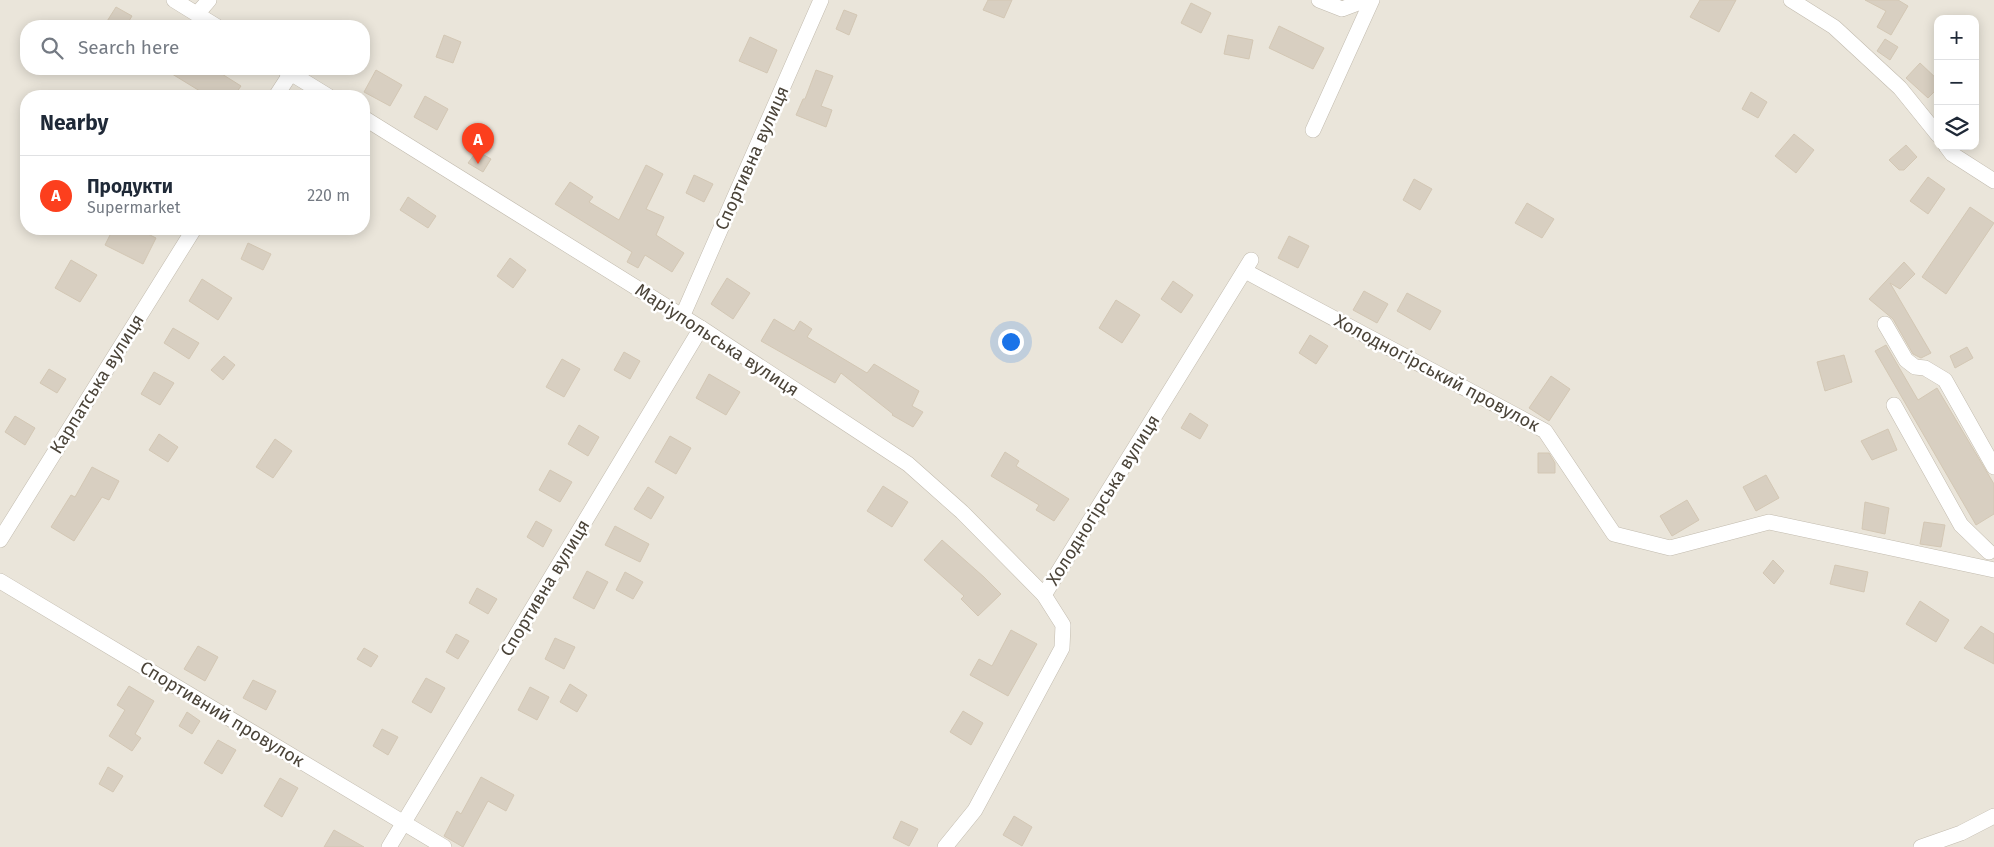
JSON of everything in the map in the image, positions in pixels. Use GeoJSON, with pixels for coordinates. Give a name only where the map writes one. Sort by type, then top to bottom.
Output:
{"type":"FeatureCollection","features":[{"type":"Feature","properties":{"kind":"street"},"geometry":{"type":"LineString","coordinates":[[174,0],[206,20]]}},
{"type":"Feature","properties":{"kind":"street"},"geometry":{"type":"LineString","coordinates":[[196,14],[209,0]]}},
{"type":"Feature","properties":{"kind":"street","name":"Спортивна вулиця"},"geometry":{"type":"LineString","coordinates":[[682,317],[821,0]]}},
{"type":"Feature","properties":{"kind":"street"},"geometry":{"type":"LineString","coordinates":[[1319,0],[1342,9],[1366,0]]}},
{"type":"Feature","properties":{"kind":"street"},"geometry":{"type":"LineString","coordinates":[[1312,130],[1372,0]]}},
{"type":"Feature","properties":{"kind":"street"},"geometry":{"type":"LineString","coordinates":[[1791,0],[1834,27],[1900,88],[1934,130]]}},
{"type":"Feature","properties":{"kind":"street"},"geometry":{"type":"LineString","coordinates":[[279,90],[285,75]]}},
{"type":"Feature","properties":{"kind":"street"},"geometry":{"type":"LineString","coordinates":[[294,75],[318,90]]}},
{"type":"Feature","properties":{"kind":"street","name":"Маріупольська вулиця"},"geometry":{"type":"LineString","coordinates":[[370,122],[701,328],[908,464],[962,512],[1044,595]]}},
{"type":"Feature","properties":{"kind":"street"},"geometry":{"type":"LineString","coordinates":[[1949,150],[1952,154],[1994,181]]}},
{"type":"Feature","properties":{"kind":"street","name":"Карпатська вулиця"},"geometry":{"type":"LineString","coordinates":[[0,540],[190,235]]}},
{"type":"Feature","properties":{"kind":"street","name":"Холодногірський провулок"},"geometry":{"type":"LineString","coordinates":[[1248,266],[1546,431],[1614,534],[1670,548],[1769,522],[1977,567]]}},
{"type":"Feature","properties":{"kind":"street","name":"Холодногірська вулиця"},"geometry":{"type":"LineString","coordinates":[[945,847],[975,810],[1062,648],[1063,625],[1044,595],[1248,266]]}},
{"type":"Feature","properties":{"kind":"street"},"geometry":{"type":"LineString","coordinates":[[1885,324],[1906,360],[1915,367],[1926,368],[1945,380],[1994,467]]}},
{"type":"Feature","properties":{"kind":"street","name":"Спортивна вулиця"},"geometry":{"type":"LineString","coordinates":[[389,847],[701,328]]}},
{"type":"Feature","properties":{"kind":"street"},"geometry":{"type":"LineString","coordinates":[[1894,405],[1960,525],[1992,549],[1977,567],[1994,570]]}},
{"type":"Feature","properties":{"kind":"street","name":"Спортивний провулок"},"geometry":{"type":"LineString","coordinates":[[0,580],[444,847]]}},
{"type":"Feature","properties":{"kind":"street"},"geometry":{"type":"LineString","coordinates":[[1921,847],[1961,833],[1994,816]]}},
{"type":"Feature","properties":{"kind":"shaded area"},"geometry":{"type":"Polygon","coordinates":[[[0,0],[1994,0],[1994,847],[0,847],[0,0]]]}},
{"type":"Feature","properties":{"kind":"building"},"geometry":{"type":"Polygon","coordinates":[[[988,0],[1012,0],[1004,18],[983,10],[988,0]]]}},
{"type":"Feature","properties":{"kind":"building"},"geometry":{"type":"Polygon","coordinates":[[[1700,0],[1736,0],[1719,32],[1690,17],[1700,0]]]}},
{"type":"Feature","properties":{"kind":"building"},"geometry":{"type":"Polygon","coordinates":[[[1865,0],[1898,0],[1908,6],[1891,35],[1877,27],[1886,11],[1865,0]]]}},
{"type":"Feature","properties":{"kind":"building"},"geometry":{"type":"Polygon","coordinates":[[[1191,3],[1211,13],[1201,33],[1181,23],[1191,3]]]}},
{"type":"Feature","properties":{"kind":"building"},"geometry":{"type":"Polygon","coordinates":[[[116,7],[132,16],[130,20],[108,20],[116,7]]]}},
{"type":"Feature","properties":{"kind":"building"},"geometry":{"type":"Polygon","coordinates":[[[844,10],[857,15],[849,35],[836,29],[844,10]]]}},
{"type":"Feature","properties":{"kind":"building"},"geometry":{"type":"Polygon","coordinates":[[[1279,26],[1324,48],[1313,69],[1269,48],[1279,26]]]}},
{"type":"Feature","properties":{"kind":"building"},"geometry":{"type":"Polygon","coordinates":[[[444,35],[461,42],[453,63],[436,57],[444,35]]]}},
{"type":"Feature","properties":{"kind":"building"},"geometry":{"type":"Polygon","coordinates":[[[1228,35],[1253,40],[1249,59],[1224,54],[1228,35]]]}},
{"type":"Feature","properties":{"kind":"building"},"geometry":{"type":"Polygon","coordinates":[[[750,37],[777,50],[767,73],[739,61],[750,37]]]}},
{"type":"Feature","properties":{"kind":"building"},"geometry":{"type":"Polygon","coordinates":[[[1885,39],[1898,47],[1890,60],[1877,51],[1885,39]]]}},
{"type":"Feature","properties":{"kind":"building"},"geometry":{"type":"Polygon","coordinates":[[[1920,63],[1934,76],[1934,92],[1928,98],[1906,78],[1920,63]]]}},
{"type":"Feature","properties":{"kind":"building"},"geometry":{"type":"Polygon","coordinates":[[[376,70],[402,85],[390,106],[370,95],[370,90],[365,90],[376,70]]]}},
{"type":"Feature","properties":{"kind":"building"},"geometry":{"type":"Polygon","coordinates":[[[816,70],[833,76],[821,106],[832,110],[826,127],[796,115],[803,99],[805,99],[816,70]]]}},
{"type":"Feature","properties":{"kind":"building"},"geometry":{"type":"Polygon","coordinates":[[[174,75],[224,75],[241,86],[238,90],[198,90],[174,75]]]}},
{"type":"Feature","properties":{"kind":"building"},"geometry":{"type":"Polygon","coordinates":[[[1751,92],[1767,102],[1758,118],[1742,109],[1751,92]]]}},
{"type":"Feature","properties":{"kind":"building"},"geometry":{"type":"Polygon","coordinates":[[[425,96],[448,109],[437,130],[414,117],[425,96]]]}},
{"type":"Feature","properties":{"kind":"building"},"geometry":{"type":"Polygon","coordinates":[[[1794,134],[1814,150],[1796,173],[1775,156],[1794,134]]]}},
{"type":"Feature","properties":{"kind":"building"},"geometry":{"type":"Polygon","coordinates":[[[1906,145],[1917,157],[1904,170],[1899,170],[1889,160],[1906,145]]]}},
{"type":"Feature","properties":{"kind":"building"},"geometry":{"type":"Polygon","coordinates":[[[477,151],[491,159],[483,172],[468,163],[477,151]]]}},
{"type":"Feature","properties":{"kind":"building"},"geometry":{"type":"Polygon","coordinates":[[[646,165],[663,174],[646,209],[664,217],[656,235],[684,253],[672,272],[645,255],[638,268],[627,262],[632,252],[555,204],[570,182],[593,197],[589,202],[619,220],[646,165]]]}},
{"type":"Feature","properties":{"kind":"building"},"geometry":{"type":"Polygon","coordinates":[[[694,175],[713,184],[704,202],[686,193],[694,175]]]}},
{"type":"Feature","properties":{"kind":"building"},"geometry":{"type":"Polygon","coordinates":[[[1928,177],[1945,189],[1928,214],[1910,201],[1928,177]]]}},
{"type":"Feature","properties":{"kind":"building"},"geometry":{"type":"Polygon","coordinates":[[[1414,179],[1432,189],[1420,210],[1403,200],[1414,179]]]}},
{"type":"Feature","properties":{"kind":"building"},"geometry":{"type":"Polygon","coordinates":[[[408,197],[436,216],[428,228],[400,210],[408,197]]]}},
{"type":"Feature","properties":{"kind":"building"},"geometry":{"type":"Polygon","coordinates":[[[1527,203],[1554,219],[1542,238],[1515,223],[1527,203]]]}},
{"type":"Feature","properties":{"kind":"building"},"geometry":{"type":"Polygon","coordinates":[[[1970,207],[1994,223],[1946,294],[1922,277],[1970,207]]]}},
{"type":"Feature","properties":{"kind":"building"},"geometry":{"type":"Polygon","coordinates":[[[110,235],[150,235],[156,238],[143,264],[105,245],[110,235]]]}},
{"type":"Feature","properties":{"kind":"building"},"geometry":{"type":"Polygon","coordinates":[[[1289,236],[1309,246],[1298,268],[1278,258],[1289,236]]]}},
{"type":"Feature","properties":{"kind":"building"},"geometry":{"type":"Polygon","coordinates":[[[248,243],[271,254],[263,270],[241,259],[248,243]]]}},
{"type":"Feature","properties":{"kind":"building"},"geometry":{"type":"Polygon","coordinates":[[[510,258],[526,270],[513,288],[497,276],[510,258]]]}},
{"type":"Feature","properties":{"kind":"building"},"geometry":{"type":"Polygon","coordinates":[[[71,260],[97,275],[80,302],[55,288],[71,260]]]}},
{"type":"Feature","properties":{"kind":"building"},"geometry":{"type":"Polygon","coordinates":[[[1904,262],[1915,274],[1900,289],[1890,283],[1931,353],[1921,358],[1913,354],[1893,319],[1869,299],[1904,262]]]}},
{"type":"Feature","properties":{"kind":"building"},"geometry":{"type":"Polygon","coordinates":[[[727,278],[750,293],[733,319],[711,304],[727,278]]]}},
{"type":"Feature","properties":{"kind":"building"},"geometry":{"type":"Polygon","coordinates":[[[202,279],[232,298],[218,320],[189,301],[202,279]]]}},
{"type":"Feature","properties":{"kind":"building"},"geometry":{"type":"Polygon","coordinates":[[[1173,281],[1193,295],[1181,313],[1161,299],[1173,281]]]}},
{"type":"Feature","properties":{"kind":"building"},"geometry":{"type":"Polygon","coordinates":[[[1364,291],[1388,304],[1377,323],[1353,310],[1364,291]]]}},
{"type":"Feature","properties":{"kind":"building"},"geometry":{"type":"Polygon","coordinates":[[[1407,293],[1441,311],[1430,330],[1397,311],[1407,293]]]}},
{"type":"Feature","properties":{"kind":"building"},"geometry":{"type":"Polygon","coordinates":[[[1116,300],[1140,315],[1122,343],[1099,328],[1116,300]]]}},
{"type":"Feature","properties":{"kind":"building"},"geometry":{"type":"Polygon","coordinates":[[[774,319],[794,331],[800,321],[812,329],[807,337],[867,373],[874,364],[919,391],[912,406],[923,412],[913,427],[892,415],[841,373],[835,383],[761,341],[774,319]]]}},
{"type":"Feature","properties":{"kind":"building"},"geometry":{"type":"Polygon","coordinates":[[[173,328],[199,343],[189,359],[164,343],[173,328]]]}},
{"type":"Feature","properties":{"kind":"building"},"geometry":{"type":"Polygon","coordinates":[[[1310,335],[1328,346],[1316,364],[1299,353],[1310,335]]]}},
{"type":"Feature","properties":{"kind":"building"},"geometry":{"type":"Polygon","coordinates":[[[1886,345],[1918,400],[1937,388],[1994,484],[1994,514],[1976,525],[1875,351],[1886,345]]]}},
{"type":"Feature","properties":{"kind":"building"},"geometry":{"type":"Polygon","coordinates":[[[1967,347],[1973,358],[1955,368],[1950,356],[1967,347]]]}},
{"type":"Feature","properties":{"kind":"building"},"geometry":{"type":"Polygon","coordinates":[[[624,352],[640,361],[630,379],[614,370],[624,352]]]}},
{"type":"Feature","properties":{"kind":"building"},"geometry":{"type":"Polygon","coordinates":[[[1844,355],[1852,382],[1825,391],[1817,362],[1844,355]]]}},
{"type":"Feature","properties":{"kind":"building"},"geometry":{"type":"Polygon","coordinates":[[[224,356],[235,365],[223,380],[211,370],[224,356]]]}},
{"type":"Feature","properties":{"kind":"building"},"geometry":{"type":"Polygon","coordinates":[[[562,359],[580,369],[564,397],[546,387],[562,359]]]}},
{"type":"Feature","properties":{"kind":"building"},"geometry":{"type":"Polygon","coordinates":[[[49,369],[66,379],[57,393],[40,383],[49,369]]]}},
{"type":"Feature","properties":{"kind":"building"},"geometry":{"type":"Polygon","coordinates":[[[154,372],[174,383],[160,405],[141,394],[154,372]]]}},
{"type":"Feature","properties":{"kind":"building"},"geometry":{"type":"Polygon","coordinates":[[[709,374],[740,392],[726,415],[696,398],[709,374]]]}},
{"type":"Feature","properties":{"kind":"building"},"geometry":{"type":"Polygon","coordinates":[[[1551,376],[1570,389],[1549,421],[1529,408],[1551,376]]]}},
{"type":"Feature","properties":{"kind":"building"},"geometry":{"type":"Polygon","coordinates":[[[1190,413],[1208,425],[1200,439],[1181,428],[1190,413]]]}},
{"type":"Feature","properties":{"kind":"building"},"geometry":{"type":"Polygon","coordinates":[[[15,416],[35,428],[25,445],[5,432],[15,416]]]}},
{"type":"Feature","properties":{"kind":"building"},"geometry":{"type":"Polygon","coordinates":[[[579,425],[599,437],[588,456],[568,444],[579,425]]]}},
{"type":"Feature","properties":{"kind":"building"},"geometry":{"type":"Polygon","coordinates":[[[1888,429],[1897,450],[1872,460],[1861,441],[1888,429]]]}},
{"type":"Feature","properties":{"kind":"building"},"geometry":{"type":"Polygon","coordinates":[[[159,434],[178,447],[168,462],[149,450],[159,434]]]}},
{"type":"Feature","properties":{"kind":"building"},"geometry":{"type":"Polygon","coordinates":[[[670,436],[691,448],[676,474],[655,462],[670,436]]]}},
{"type":"Feature","properties":{"kind":"building"},"geometry":{"type":"Polygon","coordinates":[[[275,439],[292,451],[273,478],[256,467],[275,439]]]}},
{"type":"Feature","properties":{"kind":"building"},"geometry":{"type":"Polygon","coordinates":[[[1005,452],[1019,461],[1016,466],[1069,499],[1054,521],[1036,510],[1039,505],[991,476],[1005,452]]]}},
{"type":"Feature","properties":{"kind":"building"},"geometry":{"type":"Polygon","coordinates":[[[1538,453],[1549,453],[1555,463],[1555,473],[1538,473],[1538,453]]]}},
{"type":"Feature","properties":{"kind":"building"},"geometry":{"type":"Polygon","coordinates":[[[92,467],[119,481],[109,500],[102,497],[74,541],[51,527],[71,495],[75,497],[92,467]]]}},
{"type":"Feature","properties":{"kind":"building"},"geometry":{"type":"Polygon","coordinates":[[[550,470],[572,482],[560,502],[539,490],[550,470]]]}},
{"type":"Feature","properties":{"kind":"building"},"geometry":{"type":"Polygon","coordinates":[[[1766,475],[1779,498],[1756,511],[1743,487],[1766,475]]]}},
{"type":"Feature","properties":{"kind":"building"},"geometry":{"type":"Polygon","coordinates":[[[883,486],[908,502],[892,527],[867,511],[883,486]]]}},
{"type":"Feature","properties":{"kind":"building"},"geometry":{"type":"Polygon","coordinates":[[[648,487],[664,497],[651,519],[634,509],[648,487]]]}},
{"type":"Feature","properties":{"kind":"building"},"geometry":{"type":"Polygon","coordinates":[[[1687,500],[1699,520],[1672,536],[1660,516],[1687,500]]]}},
{"type":"Feature","properties":{"kind":"building"},"geometry":{"type":"Polygon","coordinates":[[[1865,502],[1889,508],[1885,534],[1862,529],[1865,502]]]}},
{"type":"Feature","properties":{"kind":"building"},"geometry":{"type":"Polygon","coordinates":[[[536,521],[552,530],[543,547],[527,537],[536,521]]]}},
{"type":"Feature","properties":{"kind":"building"},"geometry":{"type":"Polygon","coordinates":[[[1924,522],[1945,525],[1941,547],[1920,544],[1924,522]]]}},
{"type":"Feature","properties":{"kind":"building"},"geometry":{"type":"Polygon","coordinates":[[[615,526],[649,544],[640,562],[605,545],[615,526]]]}},
{"type":"Feature","properties":{"kind":"building"},"geometry":{"type":"Polygon","coordinates":[[[942,540],[1001,594],[978,616],[961,599],[964,596],[924,560],[942,540]]]}},
{"type":"Feature","properties":{"kind":"building"},"geometry":{"type":"Polygon","coordinates":[[[1773,560],[1784,571],[1774,584],[1763,573],[1773,560]]]}},
{"type":"Feature","properties":{"kind":"building"},"geometry":{"type":"Polygon","coordinates":[[[1835,565],[1868,572],[1864,592],[1830,584],[1835,565]]]}},
{"type":"Feature","properties":{"kind":"building"},"geometry":{"type":"Polygon","coordinates":[[[587,571],[608,582],[594,609],[573,598],[587,571]]]}},
{"type":"Feature","properties":{"kind":"building"},"geometry":{"type":"Polygon","coordinates":[[[625,572],[643,582],[633,599],[616,590],[625,572]]]}},
{"type":"Feature","properties":{"kind":"building"},"geometry":{"type":"Polygon","coordinates":[[[477,588],[497,599],[488,614],[469,603],[477,588]]]}},
{"type":"Feature","properties":{"kind":"building"},"geometry":{"type":"Polygon","coordinates":[[[1920,601],[1949,620],[1936,642],[1906,624],[1920,601]]]}},
{"type":"Feature","properties":{"kind":"building"},"geometry":{"type":"Polygon","coordinates":[[[1981,626],[1994,634],[1994,664],[1964,648],[1981,626]]]}},
{"type":"Feature","properties":{"kind":"building"},"geometry":{"type":"Polygon","coordinates":[[[1011,630],[1037,644],[1008,696],[970,675],[979,659],[992,666],[1011,630]]]}},
{"type":"Feature","properties":{"kind":"building"},"geometry":{"type":"Polygon","coordinates":[[[456,634],[469,641],[458,659],[446,652],[456,634]]]}},
{"type":"Feature","properties":{"kind":"building"},"geometry":{"type":"Polygon","coordinates":[[[555,638],[575,647],[564,669],[545,659],[555,638]]]}},
{"type":"Feature","properties":{"kind":"building"},"geometry":{"type":"Polygon","coordinates":[[[198,646],[218,657],[205,681],[184,669],[198,646]]]}},
{"type":"Feature","properties":{"kind":"building"},"geometry":{"type":"Polygon","coordinates":[[[364,648],[378,656],[371,667],[357,659],[364,648]]]}},
{"type":"Feature","properties":{"kind":"building"},"geometry":{"type":"Polygon","coordinates":[[[426,678],[445,688],[431,713],[412,702],[426,678]]]}},
{"type":"Feature","properties":{"kind":"building"},"geometry":{"type":"Polygon","coordinates":[[[253,680],[276,691],[266,710],[243,698],[253,680]]]}},
{"type":"Feature","properties":{"kind":"building"},"geometry":{"type":"Polygon","coordinates":[[[570,684],[587,695],[577,712],[560,702],[570,684]]]}},
{"type":"Feature","properties":{"kind":"building"},"geometry":{"type":"Polygon","coordinates":[[[129,686],[154,701],[135,734],[141,738],[132,751],[109,736],[125,710],[117,705],[129,686]]]}},
{"type":"Feature","properties":{"kind":"building"},"geometry":{"type":"Polygon","coordinates":[[[530,687],[549,697],[537,720],[518,710],[530,687]]]}},
{"type":"Feature","properties":{"kind":"building"},"geometry":{"type":"Polygon","coordinates":[[[963,711],[983,723],[971,745],[950,732],[963,711]]]}},
{"type":"Feature","properties":{"kind":"building"},"geometry":{"type":"Polygon","coordinates":[[[187,712],[200,721],[192,734],[179,726],[187,712]]]}},
{"type":"Feature","properties":{"kind":"building"},"geometry":{"type":"Polygon","coordinates":[[[382,729],[398,737],[388,755],[373,746],[382,729]]]}},
{"type":"Feature","properties":{"kind":"building"},"geometry":{"type":"Polygon","coordinates":[[[218,740],[236,750],[222,774],[204,763],[218,740]]]}},
{"type":"Feature","properties":{"kind":"building"},"geometry":{"type":"Polygon","coordinates":[[[108,767],[123,776],[113,792],[99,784],[108,767]]]}},
{"type":"Feature","properties":{"kind":"building"},"geometry":{"type":"Polygon","coordinates":[[[481,777],[514,795],[506,811],[488,801],[463,847],[444,836],[457,811],[461,814],[481,777]]]}},
{"type":"Feature","properties":{"kind":"building"},"geometry":{"type":"Polygon","coordinates":[[[280,778],[298,788],[282,817],[264,806],[280,778]]]}},
{"type":"Feature","properties":{"kind":"building"},"geometry":{"type":"Polygon","coordinates":[[[1014,816],[1032,827],[1022,846],[1003,835],[1014,816]]]}},
{"type":"Feature","properties":{"kind":"building"},"geometry":{"type":"Polygon","coordinates":[[[901,821],[918,829],[909,846],[893,838],[901,821]]]}},
{"type":"Feature","properties":{"kind":"building"},"geometry":{"type":"Polygon","coordinates":[[[334,830],[364,847],[324,847],[334,830]]]}},
{"type":"Feature","properties":{"kind":"place","name":"Продукти"},"geometry":{"type":"Point","coordinates":[478,164]}}]}
